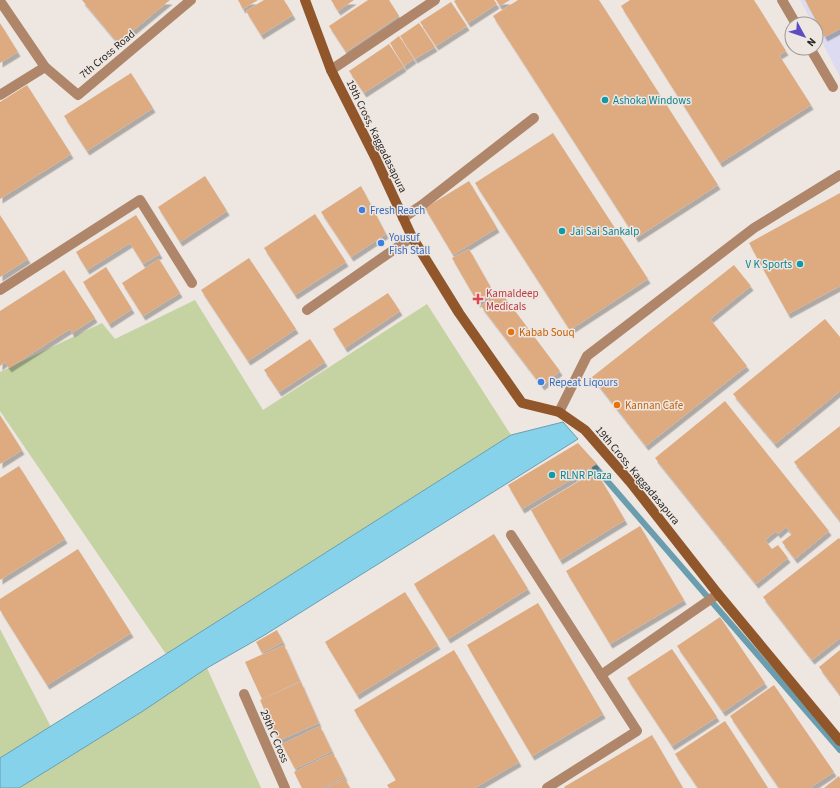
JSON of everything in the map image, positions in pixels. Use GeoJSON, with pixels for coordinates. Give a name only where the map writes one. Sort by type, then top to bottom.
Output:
{"type":"FeatureCollection","features":[{"type":"Feature","properties":{"kind":"street","name":"7th Cross Road"},"geometry":{"type":"LineString","coordinates":[[0,1],[45,67],[78,95],[191,0]]}},
{"type":"Feature","properties":{"kind":"street","name":"19th Cross, Kaggadasapura"},"geometry":{"type":"LineString","coordinates":[[304,0],[331,70],[376,159],[412,238],[459,313],[522,403],[559,412],[585,430],[631,483],[718,594],[840,741]]}},
{"type":"Feature","properties":{"kind":"street"},"geometry":{"type":"LineString","coordinates":[[331,70],[435,0]]}},
{"type":"Feature","properties":{"kind":"street"},"geometry":{"type":"LineString","coordinates":[[782,0],[791,16]]}},
{"type":"Feature","properties":{"kind":"street"},"geometry":{"type":"LineString","coordinates":[[815,56],[833,87]]}},
{"type":"Feature","properties":{"kind":"street"},"geometry":{"type":"LineString","coordinates":[[0,95],[45,67]]}},
{"type":"Feature","properties":{"kind":"street"},"geometry":{"type":"LineString","coordinates":[[403,218],[534,118]]}},
{"type":"Feature","properties":{"kind":"street"},"geometry":{"type":"LineString","coordinates":[[559,412],[587,356],[754,228],[840,175]]}},
{"type":"Feature","properties":{"kind":"street"},"geometry":{"type":"LineString","coordinates":[[0,290],[140,200],[192,283]]}},
{"type":"Feature","properties":{"kind":"street"},"geometry":{"type":"LineString","coordinates":[[308,310],[412,238]]}},
{"type":"Feature","properties":{"kind":"street"},"geometry":{"type":"LineString","coordinates":[[511,535],[638,731],[547,788]]}},
{"type":"Feature","properties":{"kind":"street"},"geometry":{"type":"LineString","coordinates":[[601,675],[718,594]]}},
{"type":"Feature","properties":{"kind":"street","name":"29th C Cross"},"geometry":{"type":"LineString","coordinates":[[244,694],[285,788]]}},
{"type":"Feature","properties":{"kind":"shaded area"},"geometry":{"type":"Polygon","coordinates":[[[800,0],[840,0],[840,77],[824,46],[824,16],[809,16],[800,0]]]}},
{"type":"Feature","properties":{"kind":"green space"},"geometry":{"type":"Polygon","coordinates":[[[195,300],[263,410],[427,304],[511,435],[166,654],[0,411],[0,372],[102,323],[115,339],[195,300]]]}},
{"type":"Feature","properties":{"kind":"green space"},"geometry":{"type":"Polygon","coordinates":[[[0,629],[51,727],[0,759],[0,629]]]}},
{"type":"Feature","properties":{"kind":"green space"},"geometry":{"type":"Polygon","coordinates":[[[207,668],[261,788],[19,788],[143,711],[207,668]]]}},
{"type":"Feature","properties":{"kind":"water"},"geometry":{"type":"Polygon","coordinates":[[[563,422],[578,439],[263,636],[207,668],[143,711],[19,788],[0,788],[0,758],[511,435],[563,422]]]}},
{"type":"Feature","properties":{"kind":"building"},"geometry":{"type":"Polygon","coordinates":[[[82,0],[170,0],[118,43],[82,0]]]}},
{"type":"Feature","properties":{"kind":"building"},"geometry":{"type":"Polygon","coordinates":[[[238,0],[258,0],[243,9],[238,0]]]}},
{"type":"Feature","properties":{"kind":"building"},"geometry":{"type":"Polygon","coordinates":[[[264,0],[284,0],[293,15],[261,35],[246,11],[264,0]]]}},
{"type":"Feature","properties":{"kind":"building"},"geometry":{"type":"Polygon","coordinates":[[[331,0],[354,0],[338,11],[331,0]]]}},
{"type":"Feature","properties":{"kind":"building"},"geometry":{"type":"Polygon","coordinates":[[[368,0],[389,0],[399,16],[346,52],[329,26],[368,0]]]}},
{"type":"Feature","properties":{"kind":"building"},"geometry":{"type":"Polygon","coordinates":[[[494,0],[497,4],[468,23],[454,1],[494,0]]]}},
{"type":"Feature","properties":{"kind":"building"},"geometry":{"type":"Polygon","coordinates":[[[496,0],[510,0],[500,6],[496,0]]]}},
{"type":"Feature","properties":{"kind":"building","name":"Ashoka Windows"},"geometry":{"type":"Polygon","coordinates":[[[518,0],[599,0],[718,185],[636,238],[493,16],[518,0]]]}},
{"type":"Feature","properties":{"kind":"building"},"geometry":{"type":"Polygon","coordinates":[[[630,0],[754,0],[784,48],[784,52],[779,55],[811,105],[720,163],[621,6],[630,0]]]}},
{"type":"Feature","properties":{"kind":"building"},"geometry":{"type":"Polygon","coordinates":[[[805,0],[840,0],[840,29],[825,37],[824,16],[814,16],[805,0]]]}},
{"type":"Feature","properties":{"kind":"building"},"geometry":{"type":"Polygon","coordinates":[[[451,2],[467,26],[436,46],[420,22],[451,2]]]}},
{"type":"Feature","properties":{"kind":"building"},"geometry":{"type":"Polygon","coordinates":[[[0,23],[18,52],[0,63],[0,23]]]}},
{"type":"Feature","properties":{"kind":"building"},"geometry":{"type":"Polygon","coordinates":[[[419,23],[435,47],[415,59],[400,36],[419,23]]]}},
{"type":"Feature","properties":{"kind":"building"},"geometry":{"type":"Polygon","coordinates":[[[399,36],[414,59],[404,66],[390,43],[399,36]]]}},
{"type":"Feature","properties":{"kind":"building"},"geometry":{"type":"Polygon","coordinates":[[[389,44],[404,67],[364,93],[349,71],[389,44]]]}},
{"type":"Feature","properties":{"kind":"building"},"geometry":{"type":"Polygon","coordinates":[[[131,73],[153,108],[87,151],[64,116],[131,73]]]}},
{"type":"Feature","properties":{"kind":"building"},"geometry":{"type":"Polygon","coordinates":[[[27,85],[71,154],[0,199],[0,102],[27,85]]]}},
{"type":"Feature","properties":{"kind":"building","name":"Jai Sai Sankalp"},"geometry":{"type":"Polygon","coordinates":[[[553,133],[648,279],[570,330],[475,183],[553,133]]]}},
{"type":"Feature","properties":{"kind":"building"},"geometry":{"type":"Polygon","coordinates":[[[205,176],[227,211],[180,242],[158,207],[205,176]]]}},
{"type":"Feature","properties":{"kind":"building"},"geometry":{"type":"Polygon","coordinates":[[[469,181],[497,228],[453,255],[425,208],[469,181]]]}},
{"type":"Feature","properties":{"kind":"building"},"geometry":{"type":"Polygon","coordinates":[[[361,186],[386,234],[351,257],[321,212],[361,186]]]}},
{"type":"Feature","properties":{"kind":"building","name":"V K Sports"},"geometry":{"type":"Polygon","coordinates":[[[840,193],[840,286],[788,314],[749,243],[840,193]]]}},
{"type":"Feature","properties":{"kind":"building"},"geometry":{"type":"Polygon","coordinates":[[[315,214],[346,262],[295,295],[264,248],[315,214]]]}},
{"type":"Feature","properties":{"kind":"building"},"geometry":{"type":"Polygon","coordinates":[[[0,215],[28,259],[0,277],[0,215]]]}},
{"type":"Feature","properties":{"kind":"building"},"geometry":{"type":"Polygon","coordinates":[[[136,215],[160,254],[143,264],[130,243],[87,270],[76,252],[136,215]]]}},
{"type":"Feature","properties":{"kind":"building"},"geometry":{"type":"Polygon","coordinates":[[[469,249],[494,293],[478,303],[452,258],[469,249]]]}},
{"type":"Feature","properties":{"kind":"building"},"geometry":{"type":"Polygon","coordinates":[[[249,258],[296,329],[248,361],[201,290],[249,258]]]}},
{"type":"Feature","properties":{"kind":"building"},"geometry":{"type":"Polygon","coordinates":[[[159,259],[180,293],[143,316],[122,283],[159,259]]]}},
{"type":"Feature","properties":{"kind":"building"},"geometry":{"type":"Polygon","coordinates":[[[734,265],[751,286],[710,319],[747,366],[646,446],[592,377],[734,265]]]}},
{"type":"Feature","properties":{"kind":"building"},"geometry":{"type":"Polygon","coordinates":[[[106,267],[132,309],[109,324],[83,282],[106,267]]]}},
{"type":"Feature","properties":{"kind":"building"},"geometry":{"type":"Polygon","coordinates":[[[64,270],[95,318],[72,333],[70,329],[9,368],[5,362],[0,366],[0,311],[64,270]]]}},
{"type":"Feature","properties":{"kind":"building"},"geometry":{"type":"Polygon","coordinates":[[[500,291],[560,371],[542,386],[481,306],[500,291]]]}},
{"type":"Feature","properties":{"kind":"building"},"geometry":{"type":"Polygon","coordinates":[[[388,293],[400,311],[345,348],[333,329],[388,293]]]}},
{"type":"Feature","properties":{"kind":"building"},"geometry":{"type":"Polygon","coordinates":[[[825,319],[840,337],[840,391],[775,444],[733,394],[825,319]]]}},
{"type":"Feature","properties":{"kind":"building"},"geometry":{"type":"Polygon","coordinates":[[[310,339],[325,362],[279,392],[264,370],[310,339]]]}},
{"type":"Feature","properties":{"kind":"building"},"geometry":{"type":"Polygon","coordinates":[[[725,401],[829,531],[795,559],[782,542],[792,534],[786,527],[778,534],[776,531],[765,540],[772,549],[778,545],[788,558],[756,584],[655,458],[725,401]]]}},
{"type":"Feature","properties":{"kind":"building"},"geometry":{"type":"Polygon","coordinates":[[[0,415],[22,450],[0,464],[0,415]]]}},
{"type":"Feature","properties":{"kind":"building"},"geometry":{"type":"Polygon","coordinates":[[[840,426],[840,521],[794,462],[840,426]]]}},
{"type":"Feature","properties":{"kind":"building","name":"RLNR Plaza"},"geometry":{"type":"Polygon","coordinates":[[[578,443],[597,464],[522,509],[508,485],[578,443]]]}},
{"type":"Feature","properties":{"kind":"building"},"geometry":{"type":"Polygon","coordinates":[[[19,466],[65,539],[0,580],[0,478],[19,466]]]}},
{"type":"Feature","properties":{"kind":"building"},"geometry":{"type":"Polygon","coordinates":[[[596,471],[625,520],[560,560],[531,510],[596,471]]]}},
{"type":"Feature","properties":{"kind":"building"},"geometry":{"type":"Polygon","coordinates":[[[640,526],[684,600],[610,644],[566,571],[640,526]]]}},
{"type":"Feature","properties":{"kind":"building"},"geometry":{"type":"Polygon","coordinates":[[[494,534],[528,589],[448,639],[414,584],[494,534]]]}},
{"type":"Feature","properties":{"kind":"building"},"geometry":{"type":"Polygon","coordinates":[[[839,538],[840,638],[812,660],[763,597],[839,538]]]}},
{"type":"Feature","properties":{"kind":"building"},"geometry":{"type":"Polygon","coordinates":[[[78,549],[131,633],[47,685],[0,610],[0,599],[78,549]]]}},
{"type":"Feature","properties":{"kind":"building"},"geometry":{"type":"Polygon","coordinates":[[[405,592],[438,645],[357,695],[325,642],[405,592]]]}},
{"type":"Feature","properties":{"kind":"building"},"geometry":{"type":"Polygon","coordinates":[[[538,603],[603,714],[532,756],[467,645],[538,603]]]}},
{"type":"Feature","properties":{"kind":"building"},"geometry":{"type":"Polygon","coordinates":[[[720,617],[765,683],[723,712],[677,646],[720,617]]]}},
{"type":"Feature","properties":{"kind":"building"},"geometry":{"type":"Polygon","coordinates":[[[277,630],[283,642],[262,653],[256,642],[277,630]]]}},
{"type":"Feature","properties":{"kind":"building"},"geometry":{"type":"Polygon","coordinates":[[[284,645],[300,681],[262,699],[245,662],[284,645]]]}},
{"type":"Feature","properties":{"kind":"building"},"geometry":{"type":"Polygon","coordinates":[[[672,649],[717,717],[672,746],[627,678],[672,649]]]}},
{"type":"Feature","properties":{"kind":"building"},"geometry":{"type":"Polygon","coordinates":[[[454,650],[519,762],[475,788],[389,788],[387,785],[396,780],[354,710],[454,650]]]}},
{"type":"Feature","properties":{"kind":"building"},"geometry":{"type":"Polygon","coordinates":[[[840,650],[840,695],[819,667],[840,650]]]}},
{"type":"Feature","properties":{"kind":"building"},"geometry":{"type":"Polygon","coordinates":[[[301,682],[319,723],[278,741],[260,700],[301,682]]]}},
{"type":"Feature","properties":{"kind":"building"},"geometry":{"type":"Polygon","coordinates":[[[774,685],[834,772],[810,788],[779,788],[730,716],[774,685]]]}},
{"type":"Feature","properties":{"kind":"building"},"geometry":{"type":"Polygon","coordinates":[[[725,721],[768,788],[698,788],[675,754],[725,721]]]}},
{"type":"Feature","properties":{"kind":"building"},"geometry":{"type":"Polygon","coordinates":[[[320,726],[332,751],[295,769],[282,744],[320,726]]]}},
{"type":"Feature","properties":{"kind":"building"},"geometry":{"type":"Polygon","coordinates":[[[652,735],[683,788],[564,787],[652,735]]]}},
{"type":"Feature","properties":{"kind":"building"},"geometry":{"type":"Polygon","coordinates":[[[333,753],[345,777],[323,788],[302,788],[294,772],[333,753]]]}},
{"type":"Feature","properties":{"kind":"building"},"geometry":{"type":"Polygon","coordinates":[[[839,776],[840,788],[824,788],[839,776]]]}},
{"type":"Feature","properties":{"kind":"building"},"geometry":{"type":"Polygon","coordinates":[[[345,779],[350,788],[326,788],[345,779]]]}},
{"type":"Feature","properties":{"kind":"waterway"},"geometry":{"type":"LineString","coordinates":[[590,461],[840,750]]}},
{"type":"Feature","properties":{"kind":"place","name":"Ashoka Windows"},"geometry":{"type":"Point","coordinates":[605,100]}},
{"type":"Feature","properties":{"kind":"place","name":"Fresh Reach"},"geometry":{"type":"Point","coordinates":[362,210]}},
{"type":"Feature","properties":{"kind":"place","name":"Jai Sai Sankalp"},"geometry":{"type":"Point","coordinates":[562,231]}},
{"type":"Feature","properties":{"kind":"place","name":"Yousuf Fish Stall"},"geometry":{"type":"Point","coordinates":[381,243]}},
{"type":"Feature","properties":{"kind":"place","name":"V K Sports"},"geometry":{"type":"Point","coordinates":[800,264]}},
{"type":"Feature","properties":{"kind":"place","name":"Kamaldeep Medicals"},"geometry":{"type":"Point","coordinates":[478,299]}},
{"type":"Feature","properties":{"kind":"place","name":"Kabab Souq"},"geometry":{"type":"Point","coordinates":[511,332]}},
{"type":"Feature","properties":{"kind":"place","name":"Repeat Liqours"},"geometry":{"type":"Point","coordinates":[541,382]}},
{"type":"Feature","properties":{"kind":"place","name":"Kannan Cafe"},"geometry":{"type":"Point","coordinates":[617,405]}},
{"type":"Feature","properties":{"kind":"place","name":"RLNR Plaza"},"geometry":{"type":"Point","coordinates":[552,475]}}]}
